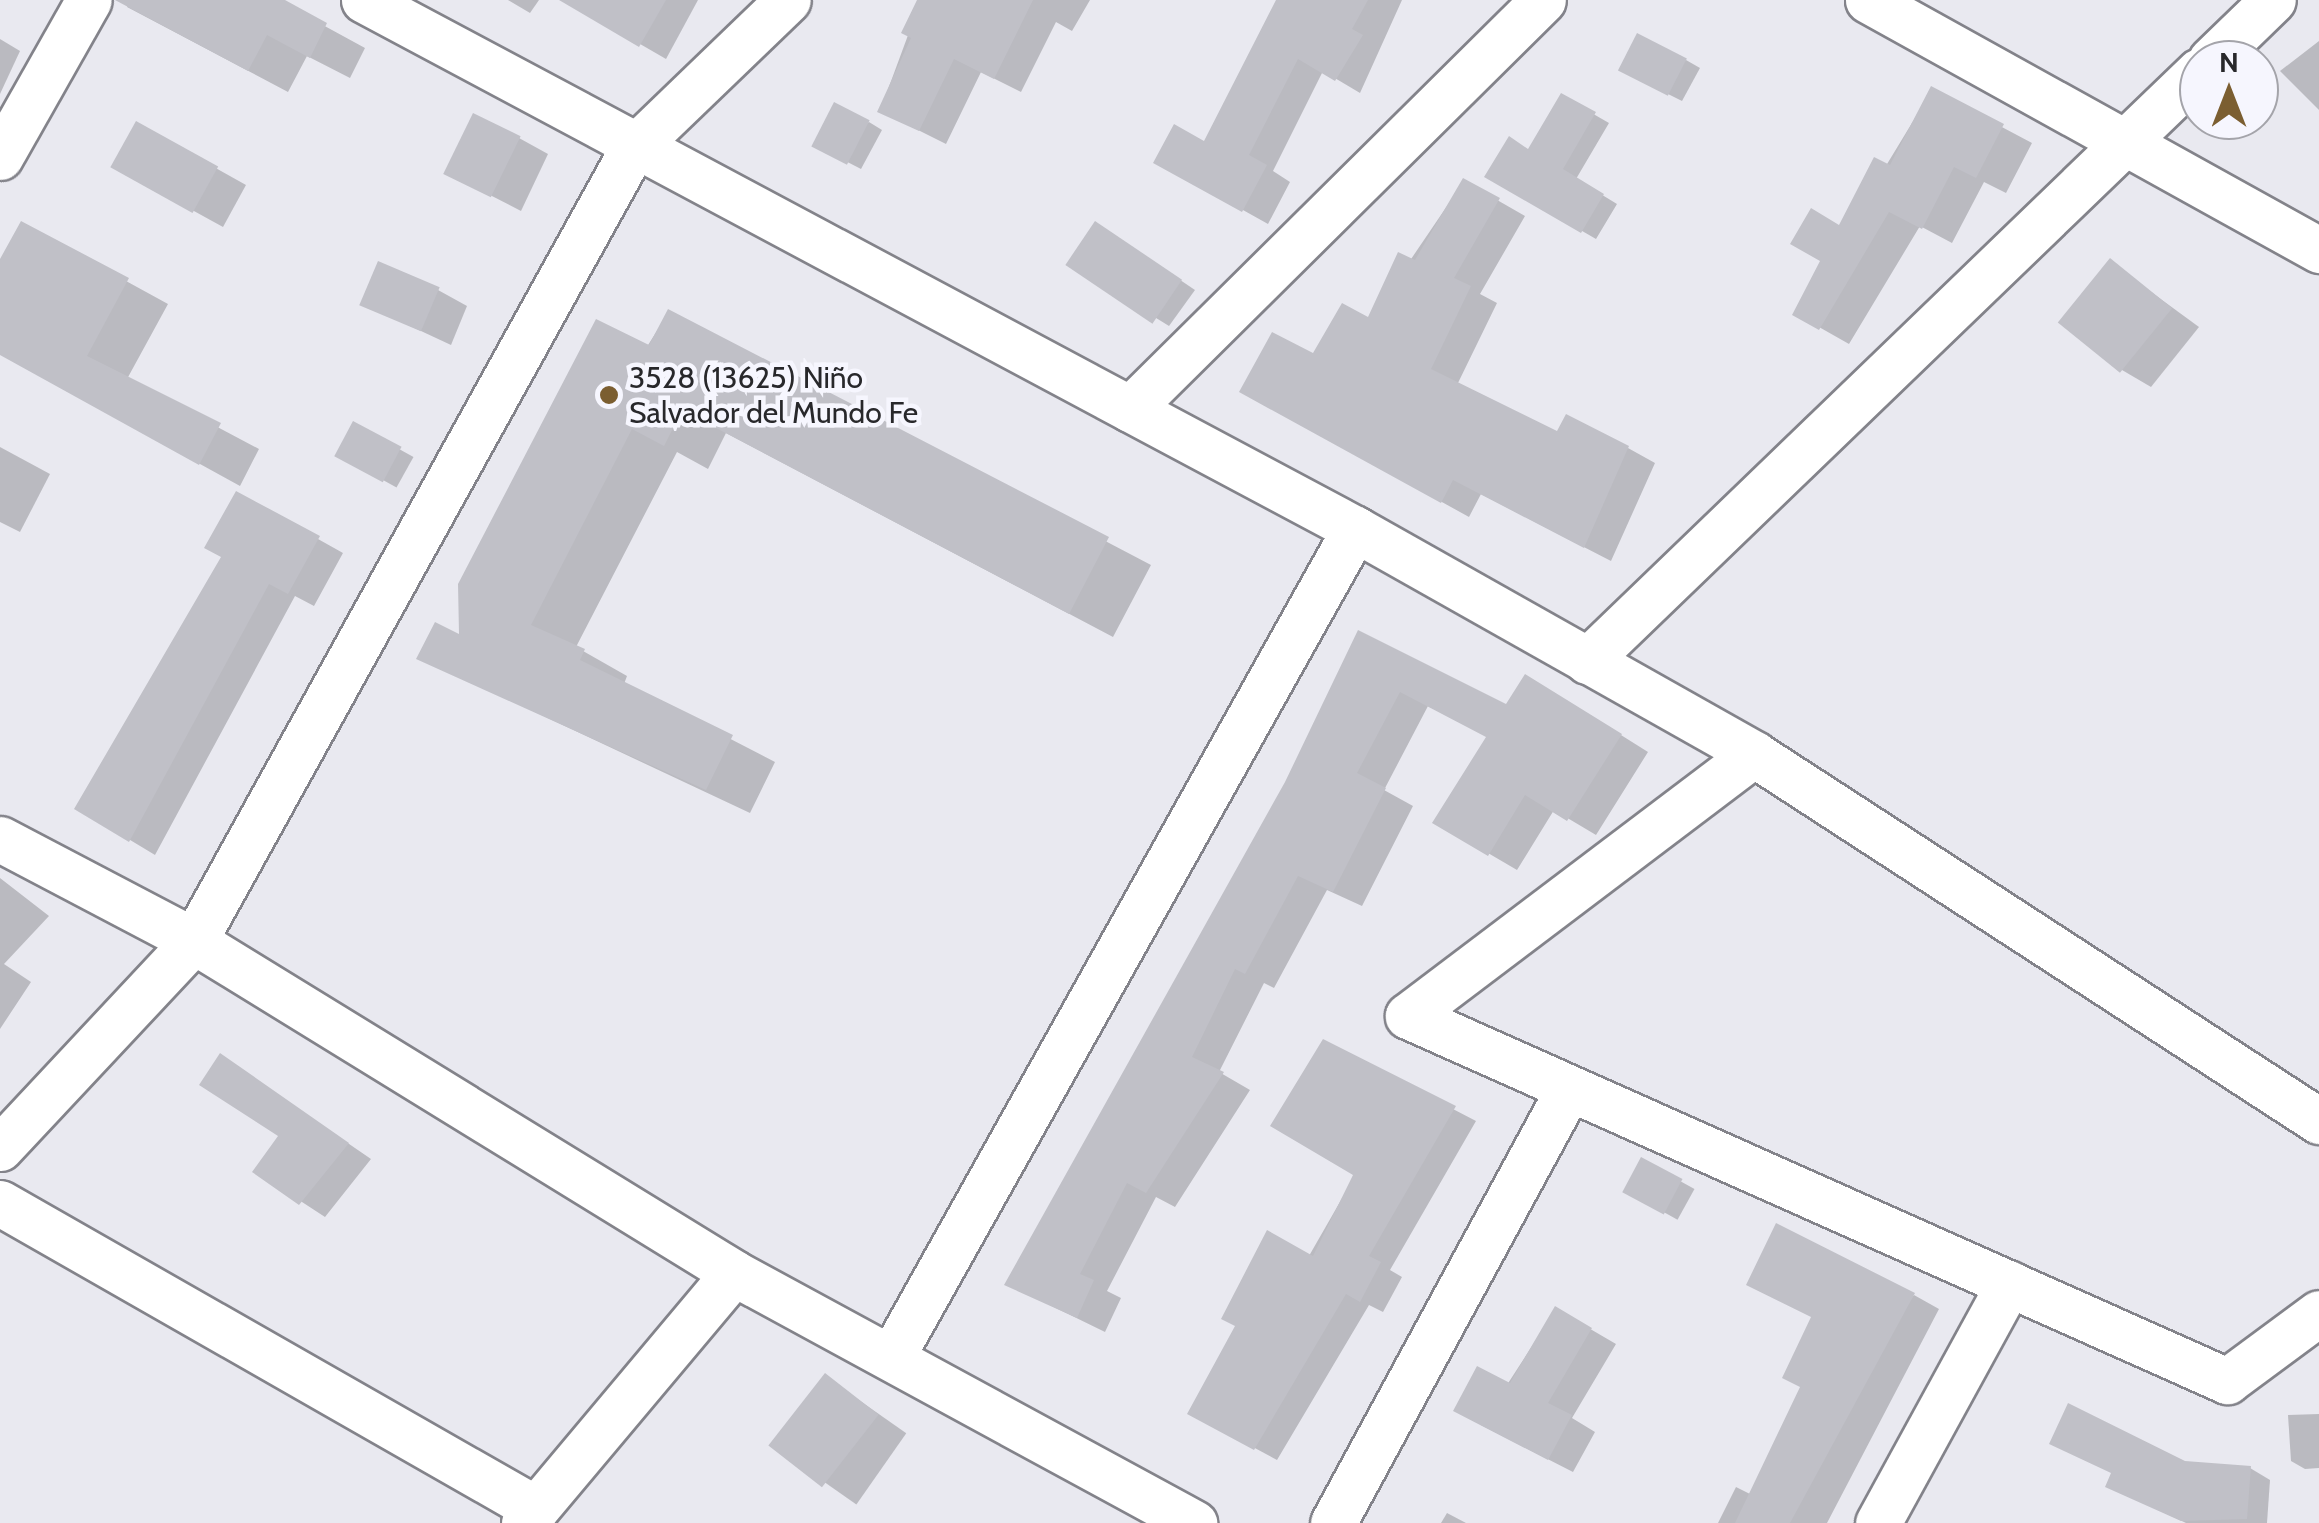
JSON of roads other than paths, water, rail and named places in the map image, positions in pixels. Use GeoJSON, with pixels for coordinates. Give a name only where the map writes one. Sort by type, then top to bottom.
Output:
{"type":"FeatureCollection","features":[{"type":"Feature","properties":{"kind":"street"},"geometry":{"type":"LineString","coordinates":[[0,157],[89,0]]}},
{"type":"Feature","properties":{"kind":"street"},"geometry":{"type":"LineString","coordinates":[[364,0],[632,150],[1355,529],[1754,754],[2319,1121]]}},
{"type":"Feature","properties":{"kind":"street"},"geometry":{"type":"LineString","coordinates":[[0,1148],[194,941],[632,150],[788,0]]}},
{"type":"Feature","properties":{"kind":"street"},"geometry":{"type":"LineString","coordinates":[[1130,408],[1544,0]]}},
{"type":"Feature","properties":{"kind":"street"},"geometry":{"type":"LineString","coordinates":[[1868,0],[2319,250]]}},
{"type":"Feature","properties":{"kind":"street"},"geometry":{"type":"LineString","coordinates":[[2232,40],[2273,0]]}},
{"type":"Feature","properties":{"kind":"street"},"geometry":{"type":"LineString","coordinates":[[1587,661],[2179,91]]}},
{"type":"Feature","properties":{"kind":"street"},"geometry":{"type":"LineString","coordinates":[[892,1356],[1355,529]]}},
{"type":"Feature","properties":{"kind":"street"},"geometry":{"type":"LineString","coordinates":[[1754,754],[1408,1016],[2228,1381],[2319,1313]]}},
{"type":"Feature","properties":{"kind":"street"},"geometry":{"type":"LineString","coordinates":[[0,840],[194,941],[734,1273],[1194,1523]]}},
{"type":"Feature","properties":{"kind":"street"},"geometry":{"type":"LineString","coordinates":[[1333,1523],[1569,1088]]}},
{"type":"Feature","properties":{"kind":"street"},"geometry":{"type":"LineString","coordinates":[[0,1203],[530,1516],[734,1273]]}},
{"type":"Feature","properties":{"kind":"street"},"geometry":{"type":"LineString","coordinates":[[1878,1523],[2008,1284]]}},
{"type":"Feature","properties":{"kind":"place","name":"3528 (13625) Niño Salvador del Mundo Fe"},"geometry":{"type":"Point","coordinates":[609,395]}}]}
